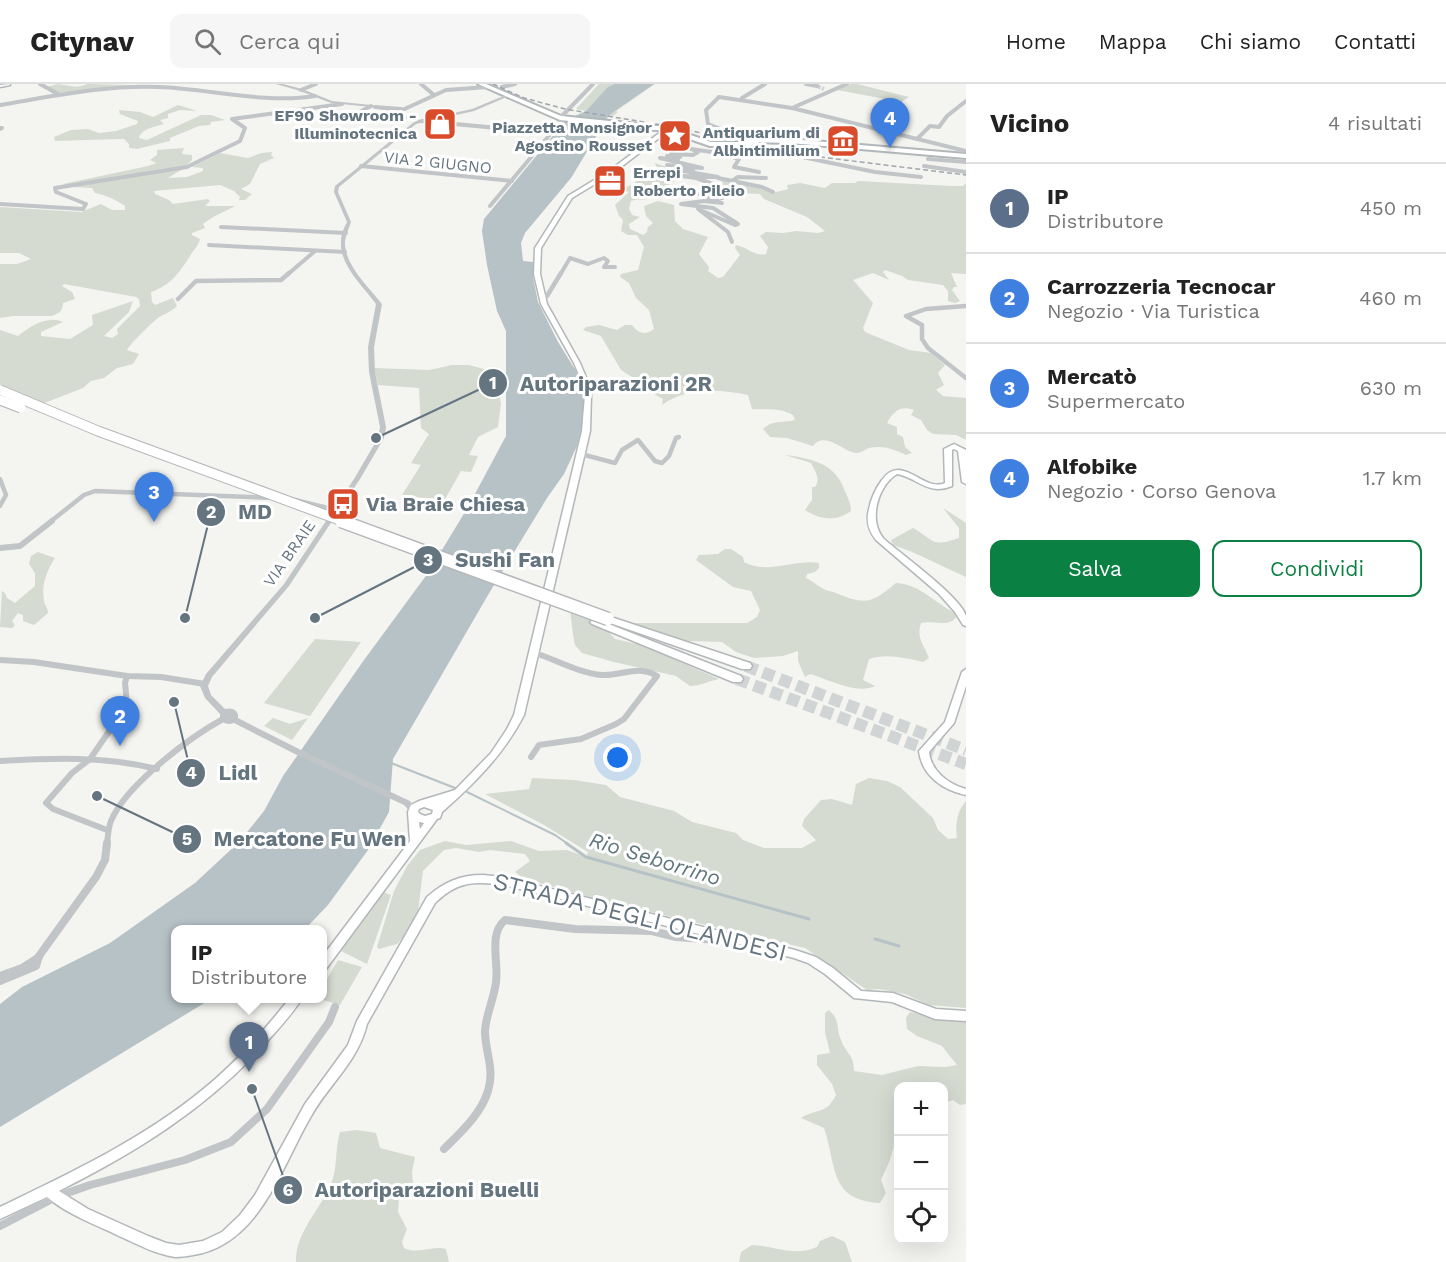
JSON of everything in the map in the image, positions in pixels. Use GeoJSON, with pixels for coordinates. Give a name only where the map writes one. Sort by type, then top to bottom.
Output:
{"type":"FeatureCollection","features":[{"type":"Feature","properties":{"kind":"highway"},"geometry":{"type":"LineString","coordinates":[[0,390],[98,431],[602,620],[737,679]]}},
{"type":"Feature","properties":{"kind":"highway"},"geometry":{"type":"LineString","coordinates":[[0,400],[602,620],[746,666]]}},
{"type":"Feature","properties":{"kind":"main road"},"geometry":{"type":"LineString","coordinates":[[0,86],[8,84]]}},
{"type":"Feature","properties":{"kind":"main road"},"geometry":{"type":"LineString","coordinates":[[484,86],[500,89],[507,96],[562,118],[681,133],[705,143],[724,146],[756,141],[826,144],[966,156]]}},
{"type":"Feature","properties":{"kind":"main road"},"geometry":{"type":"LineString","coordinates":[[327,959],[435,814],[496,755],[519,715],[588,420],[585,382],[578,363],[556,327],[542,298],[537,274],[537,248],[570,197],[617,167],[663,132]]}},
{"type":"Feature","properties":{"kind":"main road"},"geometry":{"type":"LineString","coordinates":[[966,482],[962,450],[954,446],[948,449],[950,465],[949,484],[946,487],[934,488],[904,473],[895,472],[890,475],[875,497],[872,528],[876,536],[933,583],[962,616],[966,624]]}},
{"type":"Feature","properties":{"kind":"main road"},"geometry":{"type":"LineString","coordinates":[[966,672],[950,723],[924,751],[926,764],[944,783],[966,792]]}},
{"type":"Feature","properties":{"kind":"main road"},"geometry":{"type":"LineString","coordinates":[[415,806],[460,791]]}},
{"type":"Feature","properties":{"kind":"main road"},"geometry":{"type":"LineString","coordinates":[[415,806],[435,806],[435,814]]}},
{"type":"Feature","properties":{"kind":"main road"},"geometry":{"type":"LineString","coordinates":[[415,806],[422,819],[435,814]]}},
{"type":"Feature","properties":{"kind":"main road"},"geometry":{"type":"LineString","coordinates":[[415,806],[415,842]]}},
{"type":"Feature","properties":{"kind":"main road","name":"STRADA DEGLI OLANDESI"},"geometry":{"type":"LineString","coordinates":[[52,1193],[140,1239],[178,1251],[216,1244],[237,1228],[252,1212],[308,1109],[356,1046],[361,1024],[431,900],[443,887],[468,879],[504,881],[812,960],[858,995],[893,998],[935,1014],[966,1016]]}},
{"type":"Feature","properties":{"kind":"main road"},"geometry":{"type":"LineString","coordinates":[[0,1213],[52,1193],[192,1105],[231,1071],[293,1003]]}},
{"type":"Feature","properties":{"kind":"street"},"geometry":{"type":"LineString","coordinates":[[40,84],[59,94]]}},
{"type":"Feature","properties":{"kind":"street"},"geometry":{"type":"LineString","coordinates":[[278,84],[342,104]]}},
{"type":"Feature","properties":{"kind":"street"},"geometry":{"type":"LineString","coordinates":[[301,90],[316,84]]}},
{"type":"Feature","properties":{"kind":"street"},"geometry":{"type":"LineString","coordinates":[[421,84],[434,95]]}},
{"type":"Feature","properties":{"kind":"street"},"geometry":{"type":"LineString","coordinates":[[500,89],[514,84]]}},
{"type":"Feature","properties":{"kind":"street"},"geometry":{"type":"LineString","coordinates":[[489,206],[593,84]]}},
{"type":"Feature","properties":{"kind":"street"},"geometry":{"type":"LineString","coordinates":[[741,99],[765,84]]}},
{"type":"Feature","properties":{"kind":"street"},"geometry":{"type":"LineString","coordinates":[[806,84],[817,87]]}},
{"type":"Feature","properties":{"kind":"street"},"geometry":{"type":"LineString","coordinates":[[792,108],[847,84]]}},
{"type":"Feature","properties":{"kind":"street"},"geometry":{"type":"LineString","coordinates":[[323,118],[348,117],[373,106],[397,112],[450,89],[484,86]]}},
{"type":"Feature","properties":{"kind":"street"},"geometry":{"type":"LineString","coordinates":[[0,105],[83,90],[130,87],[296,99],[315,96]]}},
{"type":"Feature","properties":{"kind":"street"},"geometry":{"type":"LineString","coordinates":[[824,89],[830,91]]}},
{"type":"Feature","properties":{"kind":"street"},"geometry":{"type":"LineString","coordinates":[[209,245],[345,252],[343,239],[349,222],[336,192],[337,187],[415,122],[473,111],[507,96]]}},
{"type":"Feature","properties":{"kind":"street"},"geometry":{"type":"LineString","coordinates":[[826,144],[736,135],[718,129],[707,122],[706,110],[717,98],[726,96],[792,108],[966,151]]}},
{"type":"Feature","properties":{"kind":"street"},"geometry":{"type":"LineString","coordinates":[[918,139],[930,126],[939,127],[947,116],[966,101]]}},
{"type":"Feature","properties":{"kind":"street"},"geometry":{"type":"LineString","coordinates":[[0,204],[83,209],[86,204],[56,192],[55,188],[188,167],[240,141],[245,128],[232,119],[235,118],[342,104],[373,106],[397,112],[415,122]]}},
{"type":"Feature","properties":{"kind":"street"},"geometry":{"type":"LineString","coordinates":[[422,121],[552,133]]}},
{"type":"Feature","properties":{"kind":"street"},"geometry":{"type":"LineString","coordinates":[[739,144],[884,174],[921,177]]}},
{"type":"Feature","properties":{"kind":"street"},"geometry":{"type":"LineString","coordinates":[[719,153],[724,146]]}},
{"type":"Feature","properties":{"kind":"street"},"geometry":{"type":"LineString","coordinates":[[759,172],[734,167],[739,159],[691,149],[698,152],[690,155],[671,154],[680,157],[667,156],[679,159],[677,160],[660,159],[702,168],[667,165],[693,170],[672,169],[762,187],[773,192]]}},
{"type":"Feature","properties":{"kind":"street"},"geometry":{"type":"LineString","coordinates":[[928,159],[966,162]]}},
{"type":"Feature","properties":{"kind":"street","name":"VIA 2 GIUGNO"},"geometry":{"type":"LineString","coordinates":[[361,166],[512,181]]}},
{"type":"Feature","properties":{"kind":"street"},"geometry":{"type":"LineString","coordinates":[[924,166],[966,172]]}},
{"type":"Feature","properties":{"kind":"street"},"geometry":{"type":"LineString","coordinates":[[718,178],[681,175],[713,184],[723,190],[711,187],[722,198],[696,195],[722,204],[704,201],[681,204],[712,208],[738,224],[735,225],[698,209],[723,227],[732,242]]}},
{"type":"Feature","properties":{"kind":"street"},"geometry":{"type":"LineString","coordinates":[[732,181],[738,177],[766,178]]}},
{"type":"Feature","properties":{"kind":"street"},"geometry":{"type":"LineString","coordinates":[[221,227],[346,232]]}},
{"type":"Feature","properties":{"kind":"street"},"geometry":{"type":"LineString","coordinates":[[178,299],[196,281],[280,280],[315,251]]}},
{"type":"Feature","properties":{"kind":"street","name":"VIA BRAIE"},"geometry":{"type":"LineString","coordinates":[[205,684],[208,675],[287,585],[375,449],[383,427],[372,372],[371,347],[379,304],[364,287],[345,252]]}},
{"type":"Feature","properties":{"kind":"street"},"geometry":{"type":"LineString","coordinates":[[542,298],[547,296],[550,288],[568,268],[570,258],[588,264],[604,258],[608,261],[604,267],[615,267]]}},
{"type":"Feature","properties":{"kind":"street"},"geometry":{"type":"LineString","coordinates":[[965,306],[923,310],[909,313],[906,316],[922,325],[922,339],[928,348],[966,378]]}},
{"type":"Feature","properties":{"kind":"street"},"geometry":{"type":"LineString","coordinates":[[581,454],[615,463],[622,450],[638,440],[656,461],[662,463],[666,460],[676,438],[679,437]]}},
{"type":"Feature","properties":{"kind":"street"},"geometry":{"type":"LineString","coordinates":[[0,480],[6,495],[0,506]]}},
{"type":"Feature","properties":{"kind":"street"},"geometry":{"type":"LineString","coordinates":[[0,548],[20,546],[84,495],[100,490],[292,499],[338,508]]}},
{"type":"Feature","properties":{"kind":"street"},"geometry":{"type":"LineString","coordinates":[[531,757],[539,745],[581,739],[624,719],[657,676],[640,670],[610,675],[592,673],[535,653]]}},
{"type":"Feature","properties":{"kind":"street"},"geometry":{"type":"LineString","coordinates":[[0,660],[34,662],[127,676],[161,677],[205,684],[208,696],[223,716],[415,806]]}},
{"type":"Feature","properties":{"kind":"street"},"geometry":{"type":"LineString","coordinates":[[107,830],[53,809],[46,803],[72,773],[90,759],[127,704],[125,682],[127,676]]}},
{"type":"Feature","properties":{"kind":"street"},"geometry":{"type":"LineString","coordinates":[[0,981],[36,966],[39,957],[103,865],[107,830],[115,813],[157,769],[223,716]]}},
{"type":"Feature","properties":{"kind":"street"},"geometry":{"type":"LineString","coordinates":[[0,761],[70,757],[157,769]]}},
{"type":"Feature","properties":{"kind":"street"},"geometry":{"type":"LineString","coordinates":[[444,1149],[469,1124],[492,1086],[491,1063],[485,1034],[497,977],[496,931],[505,920],[575,929],[652,931],[676,937],[717,940],[724,936]]}},
{"type":"Feature","properties":{"kind":"street"},"geometry":{"type":"LineString","coordinates":[[0,976],[22,968],[39,957]]}},
{"type":"Feature","properties":{"kind":"street"},"geometry":{"type":"LineString","coordinates":[[0,1226],[52,1193],[185,1160],[231,1142],[267,1109],[329,1022],[335,1007]]}},
{"type":"Feature","properties":{"kind":"shaded area"},"geometry":{"type":"Polygon","coordinates":[[[58,84],[77,87],[88,84],[168,86],[117,86],[60,93],[47,87],[58,84]]]}},
{"type":"Feature","properties":{"kind":"shaded area"},"geometry":{"type":"Polygon","coordinates":[[[599,84],[655,84],[616,111],[618,112],[613,116],[576,109],[599,84]]]}},
{"type":"Feature","properties":{"kind":"shaded area"},"geometry":{"type":"Polygon","coordinates":[[[615,84],[654,84],[609,115],[571,178],[525,233],[521,243],[523,261],[533,262],[533,277],[538,302],[576,371],[583,395],[584,418],[577,446],[564,474],[488,595],[393,759],[389,812],[368,850],[328,905],[309,925],[171,925],[171,1003],[204,1003],[0,1127],[0,1004],[22,987],[110,943],[195,883],[239,842],[264,811],[283,776],[428,573],[468,507],[506,436],[506,331],[497,311],[487,265],[482,231],[484,219],[566,120],[586,111],[608,87],[615,84]]]}},
{"type":"Feature","properties":{"kind":"shaded area"},"geometry":{"type":"Polygon","coordinates":[[[851,84],[909,97],[901,102],[837,90],[851,84]]]}},
{"type":"Feature","properties":{"kind":"shaded area"},"geometry":{"type":"Polygon","coordinates":[[[178,105],[197,111],[180,110],[168,114],[168,118],[160,120],[164,124],[146,130],[139,138],[147,140],[201,115],[211,115],[225,120],[199,126],[170,138],[170,141],[137,149],[129,148],[129,144],[124,139],[55,141],[54,137],[71,130],[88,129],[99,133],[116,131],[137,124],[138,121],[120,114],[119,110],[140,112],[153,117],[178,105]]]}},
{"type":"Feature","properties":{"kind":"shaded area"},"geometry":{"type":"Polygon","coordinates":[[[184,148],[182,154],[192,155],[192,160],[168,178],[187,177],[203,171],[203,168],[192,167],[220,153],[248,158],[272,152],[271,155],[274,158],[260,164],[250,184],[241,189],[252,194],[245,200],[239,200],[240,197],[234,191],[220,185],[154,191],[155,194],[173,204],[208,199],[210,201],[205,206],[235,206],[207,221],[203,224],[205,228],[192,233],[200,239],[182,268],[169,282],[151,292],[152,302],[155,305],[173,298],[177,306],[161,316],[129,347],[127,350],[139,354],[133,364],[117,368],[104,378],[91,381],[83,388],[42,404],[0,387],[0,330],[18,336],[39,323],[57,320],[63,322],[41,332],[41,336],[70,339],[93,325],[92,315],[133,301],[129,312],[104,336],[112,338],[118,334],[117,329],[140,306],[139,299],[136,297],[64,284],[62,286],[72,292],[75,299],[63,303],[57,314],[0,318],[0,264],[17,264],[31,259],[19,253],[0,253],[0,207],[81,212],[101,204],[112,210],[125,210],[125,206],[95,193],[92,188],[71,187],[63,184],[148,166],[156,163],[150,160],[157,155],[157,150],[184,148]]]}},
{"type":"Feature","properties":{"kind":"shaded area"},"geometry":{"type":"Polygon","coordinates":[[[655,163],[667,167],[669,176],[675,181],[651,198],[631,201],[629,209],[632,215],[640,217],[629,224],[630,229],[643,235],[653,223],[646,216],[644,206],[658,201],[674,205],[675,221],[683,229],[708,237],[699,254],[709,267],[708,271],[718,278],[723,277],[740,255],[735,248],[736,245],[762,255],[766,254],[768,247],[760,236],[766,232],[818,233],[825,231],[807,217],[764,199],[760,194],[741,193],[722,186],[723,183],[720,180],[758,187],[773,193],[788,189],[787,185],[800,183],[825,188],[832,183],[858,181],[952,186],[963,186],[966,183],[966,274],[951,273],[957,287],[952,290],[960,301],[955,303],[948,301],[948,291],[943,285],[908,280],[885,270],[883,272],[889,280],[873,273],[853,280],[873,303],[863,328],[865,332],[909,350],[931,353],[945,365],[938,373],[944,385],[936,390],[943,396],[966,398],[966,440],[956,435],[933,434],[927,430],[921,420],[911,415],[914,410],[905,408],[894,413],[887,423],[897,427],[897,434],[903,437],[905,447],[912,453],[906,455],[879,447],[856,453],[829,441],[823,440],[813,446],[787,438],[770,437],[763,429],[766,426],[795,420],[793,415],[778,410],[752,409],[748,395],[715,391],[693,392],[662,405],[663,399],[652,393],[626,390],[637,388],[640,382],[621,370],[601,336],[583,330],[586,327],[599,325],[617,330],[625,325],[632,325],[639,332],[645,333],[654,329],[649,310],[636,298],[629,283],[620,277],[621,274],[638,270],[644,247],[637,235],[628,235],[621,231],[623,220],[615,205],[629,192],[620,190],[635,183],[637,178],[647,177],[657,169],[655,163]]]}},
{"type":"Feature","properties":{"kind":"shaded area"},"geometry":{"type":"Polygon","coordinates":[[[452,365],[469,365],[495,372],[501,403],[498,427],[478,437],[469,455],[478,456],[471,472],[461,471],[444,501],[402,495],[421,465],[411,463],[429,434],[421,428],[419,388],[378,385],[374,368],[429,370],[452,365]]]}},
{"type":"Feature","properties":{"kind":"shaded area"},"geometry":{"type":"Polygon","coordinates":[[[785,455],[812,460],[834,473],[848,497],[851,511],[840,517],[828,518],[805,510],[812,500],[812,487],[817,484],[817,475],[811,463],[785,455]]]}},
{"type":"Feature","properties":{"kind":"shaded area"},"geometry":{"type":"Polygon","coordinates":[[[943,508],[966,523],[966,577],[893,545],[891,540],[913,528],[933,541],[943,542],[959,538],[959,528],[943,508]]]}},
{"type":"Feature","properties":{"kind":"shaded area"},"geometry":{"type":"Polygon","coordinates":[[[725,549],[731,549],[743,557],[744,562],[753,566],[772,567],[819,563],[819,568],[807,574],[806,578],[825,590],[861,601],[874,599],[896,583],[905,584],[958,614],[955,619],[947,623],[921,623],[920,637],[929,658],[923,662],[889,656],[869,659],[863,680],[875,686],[859,689],[810,674],[805,677],[798,661],[798,651],[783,656],[754,658],[736,652],[722,642],[687,641],[632,623],[747,623],[757,617],[760,610],[751,591],[733,587],[696,560],[699,555],[718,554],[725,549]]]}},
{"type":"Feature","properties":{"kind":"shaded area"},"geometry":{"type":"Polygon","coordinates":[[[38,552],[55,558],[47,573],[43,589],[48,613],[34,625],[23,621],[23,615],[18,613],[12,621],[15,625],[12,628],[0,627],[2,591],[15,603],[35,586],[35,573],[29,564],[31,556],[38,552]]]}},
{"type":"Feature","properties":{"kind":"shaded area"},"geometry":{"type":"Polygon","coordinates":[[[569,601],[604,627],[615,639],[642,645],[719,679],[690,686],[676,676],[582,653],[575,645],[569,601]]]}},
{"type":"Feature","properties":{"kind":"shaded area"},"geometry":{"type":"Polygon","coordinates":[[[315,639],[361,642],[310,716],[264,703],[315,639]]]}},
{"type":"Feature","properties":{"kind":"shaded area"},"geometry":{"type":"Polygon","coordinates":[[[273,718],[290,724],[308,718],[292,740],[264,726],[273,718]]]}},
{"type":"Feature","properties":{"kind":"shaded area"},"geometry":{"type":"Polygon","coordinates":[[[532,778],[574,780],[606,785],[620,797],[674,811],[692,822],[736,833],[743,840],[764,848],[802,848],[816,840],[802,826],[804,819],[821,800],[832,799],[852,805],[856,784],[869,778],[887,781],[900,787],[933,818],[938,830],[948,839],[957,838],[957,818],[966,801],[966,1008],[929,1005],[905,994],[879,989],[867,990],[805,948],[599,900],[523,878],[515,872],[530,861],[525,854],[490,850],[479,852],[456,848],[444,850],[423,871],[418,912],[404,936],[397,944],[379,949],[377,947],[394,891],[407,866],[420,850],[445,841],[466,845],[511,841],[539,851],[567,850],[586,857],[588,852],[544,825],[485,794],[529,789],[532,778]]]}},
{"type":"Feature","properties":{"kind":"shaded area"},"geometry":{"type":"Polygon","coordinates":[[[383,892],[391,895],[367,964],[341,951],[383,892]]]}},
{"type":"Feature","properties":{"kind":"shaded area"},"geometry":{"type":"Polygon","coordinates":[[[338,960],[362,967],[340,1005],[327,1001],[327,979],[338,960]]]}},
{"type":"Feature","properties":{"kind":"shaded area"},"geometry":{"type":"Polygon","coordinates":[[[829,1010],[837,1022],[839,1035],[853,1061],[854,1071],[882,1075],[918,1066],[957,1065],[942,1046],[917,1036],[907,1029],[906,1018],[910,1012],[966,1022],[966,1104],[960,1105],[953,1100],[948,1102],[948,1082],[894,1082],[894,1147],[881,1180],[886,1193],[880,1203],[863,1201],[852,1196],[843,1188],[834,1168],[824,1128],[801,1118],[829,1106],[836,1095],[832,1084],[817,1065],[817,1055],[830,1053],[825,1032],[825,1013],[829,1010]]]}},
{"type":"Feature","properties":{"kind":"shaded area"},"geometry":{"type":"Polygon","coordinates":[[[357,1130],[376,1133],[380,1148],[415,1157],[412,1172],[413,1184],[399,1199],[398,1212],[407,1229],[402,1242],[404,1248],[409,1250],[446,1249],[449,1262],[296,1262],[299,1243],[331,1183],[340,1132],[357,1130]]]}},
{"type":"Feature","properties":{"kind":"shaded area"},"geometry":{"type":"Polygon","coordinates":[[[832,1236],[845,1242],[852,1262],[739,1262],[741,1252],[752,1245],[784,1250],[809,1250],[817,1247],[820,1241],[832,1236]]]}},
{"type":"Feature","properties":{"kind":"waterway"},"geometry":{"type":"LineString","coordinates":[[391,763],[455,788]]}},
{"type":"Feature","properties":{"kind":"waterway","name":"Rio Seborrino"},"geometry":{"type":"LineString","coordinates":[[467,792],[555,835],[568,844]]}},
{"type":"Feature","properties":{"kind":"waterway","name":"Rio Seborrino"},"geometry":{"type":"LineString","coordinates":[[566,843],[586,857],[809,919]]}},
{"type":"Feature","properties":{"kind":"waterway","name":"Rio Seborrino"},"geometry":{"type":"LineString","coordinates":[[875,939],[899,946]]}},
{"type":"Feature","properties":{"kind":"tunnel"},"geometry":{"type":"LineString","coordinates":[[817,86],[824,89]]}},
{"type":"Feature","properties":{"kind":"tunnel"},"geometry":{"type":"LineString","coordinates":[[746,666],[966,750]]}},
{"type":"Feature","properties":{"kind":"tunnel"},"geometry":{"type":"LineString","coordinates":[[737,679],[966,764]]}},
{"type":"Feature","properties":{"kind":"railway"},"geometry":{"type":"LineString","coordinates":[[493,84],[524,98],[565,109],[674,127],[796,154],[966,175]]}},
{"type":"Feature","properties":{"kind":"place","name":"EF90 Showroom - Illuminotecnica"},"geometry":{"type":"Point","coordinates":[440,124]}},
{"type":"Feature","properties":{"kind":"place","name":"Piazzetta Monsignor Agostino Rousset"},"geometry":{"type":"Point","coordinates":[675,136]}},
{"type":"Feature","properties":{"kind":"place","name":"Antiquarium di Albintimilium"},"geometry":{"type":"Point","coordinates":[843,141]}},
{"type":"Feature","properties":{"kind":"place","name":"Alfobike"},"geometry":{"type":"Point","coordinates":[890,148]}},
{"type":"Feature","properties":{"kind":"place","name":"Errepi Roberto Pileio"},"geometry":{"type":"Point","coordinates":[610,181]}},
{"type":"Feature","properties":{"kind":"place","name":"Autoriparazioni 2R"},"geometry":{"type":"Point","coordinates":[376,438]}},
{"type":"Feature","properties":{"kind":"place","name":"Via Braie Chiesa"},"geometry":{"type":"Point","coordinates":[343,504]}},
{"type":"Feature","properties":{"kind":"place","name":"Mercatò"},"geometry":{"type":"Point","coordinates":[154,522]}},
{"type":"Feature","properties":{"kind":"place","name":"MD"},"geometry":{"type":"Point","coordinates":[185,618]}},
{"type":"Feature","properties":{"kind":"place","name":"Sushi Fan"},"geometry":{"type":"Point","coordinates":[315,618]}},
{"type":"Feature","properties":{"kind":"place","name":"Lidl"},"geometry":{"type":"Point","coordinates":[174,702]}},
{"type":"Feature","properties":{"kind":"place","name":"Carrozzeria Tecnocar"},"geometry":{"type":"Point","coordinates":[120,746]}},
{"type":"Feature","properties":{"kind":"place","name":"Mercatone Fu Wen"},"geometry":{"type":"Point","coordinates":[97,796]}},
{"type":"Feature","properties":{"kind":"place","name":"IP"},"geometry":{"type":"Point","coordinates":[249,1072]}},
{"type":"Feature","properties":{"kind":"place","name":"Autoriparazioni Buelli"},"geometry":{"type":"Point","coordinates":[252,1089]}}]}
